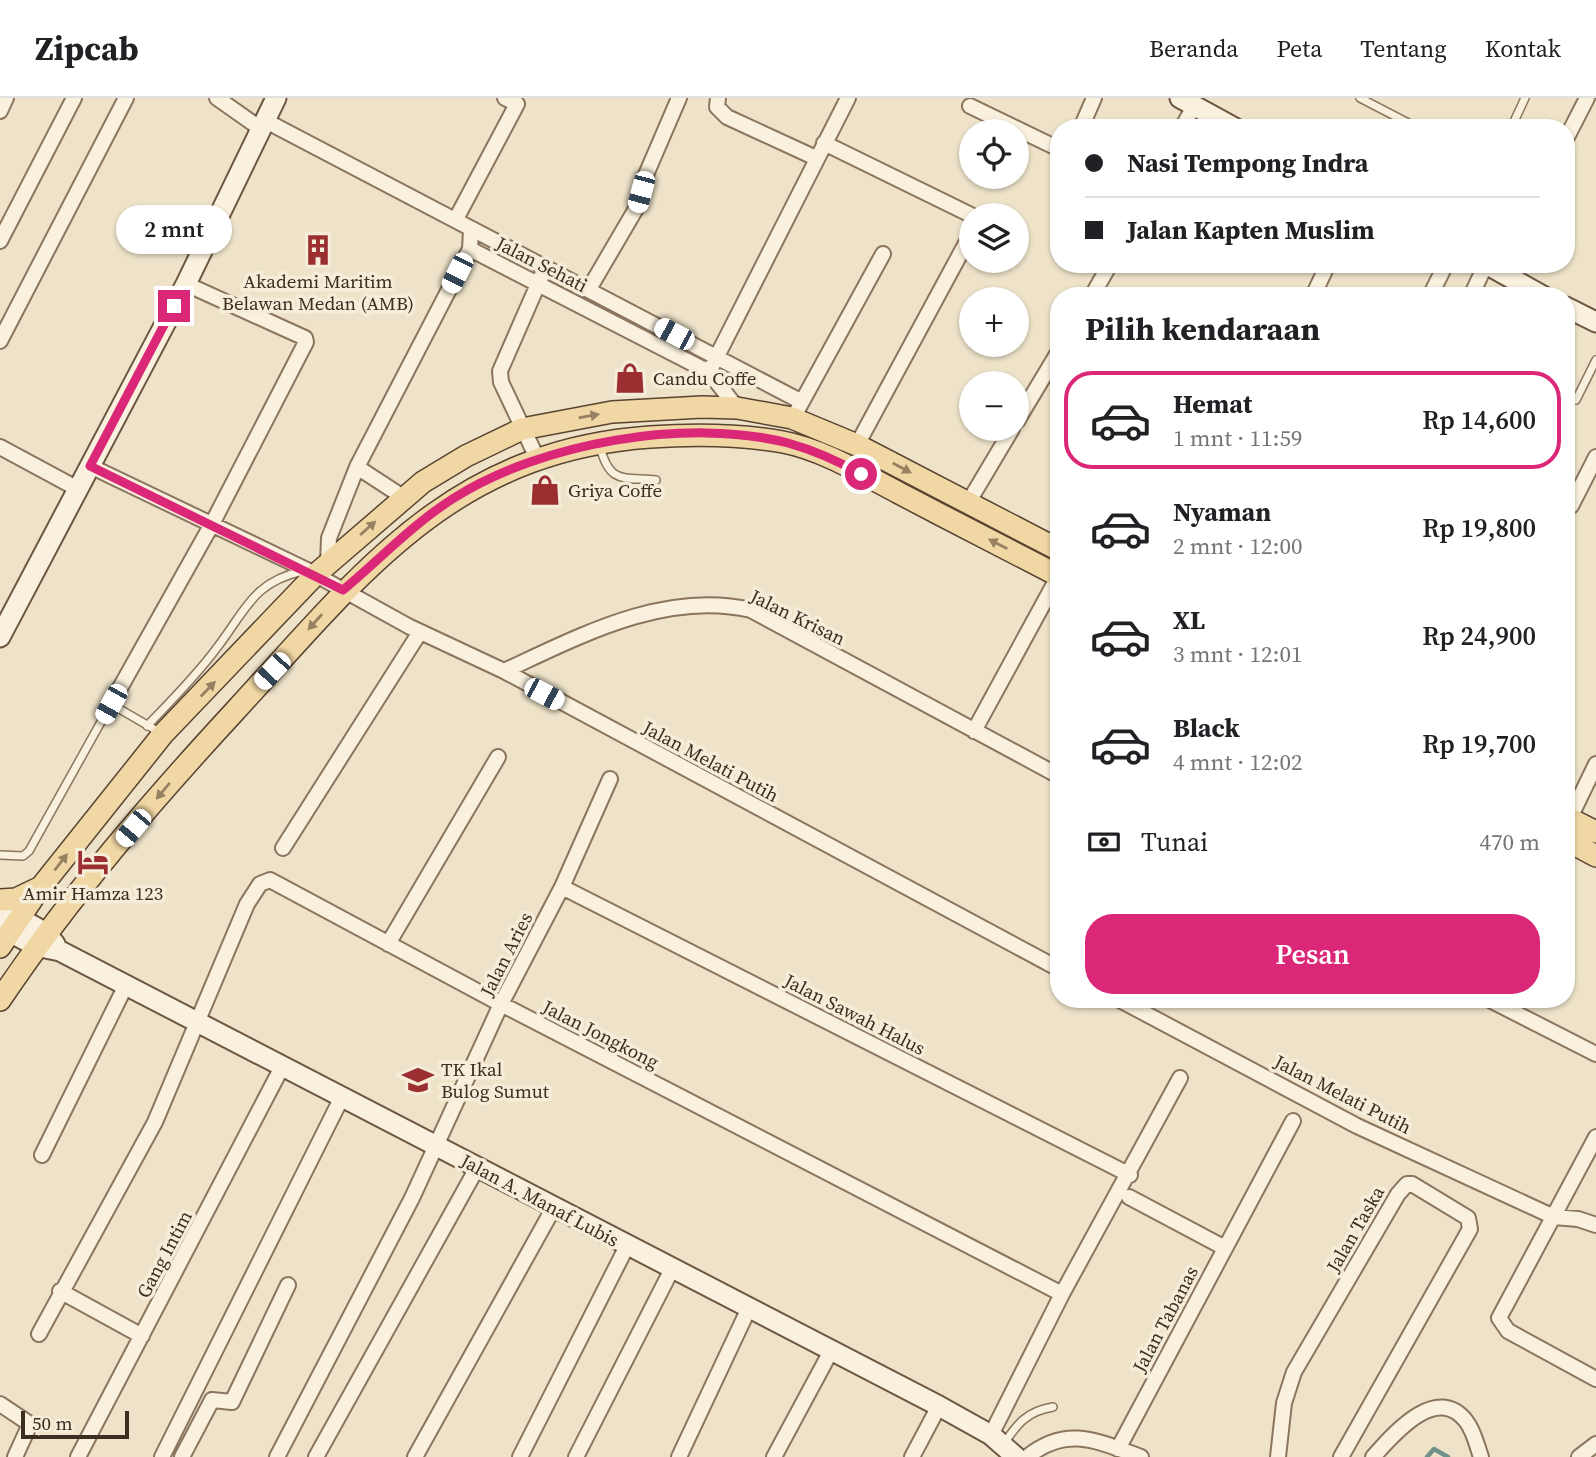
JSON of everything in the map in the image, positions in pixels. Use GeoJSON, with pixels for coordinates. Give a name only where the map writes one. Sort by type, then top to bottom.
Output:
{"type":"FeatureCollection","features":[{"type":"Feature","properties":{"kind":"main road"},"geometry":{"type":"LineString","coordinates":[[8,931],[155,730],[234,662],[317,569],[403,497],[466,456],[522,429],[612,412],[737,408],[797,410],[968,503],[1050,543]]}},
{"type":"Feature","properties":{"kind":"main road"},"geometry":{"type":"LineString","coordinates":[[0,1000],[41,940],[185,766],[343,590],[453,499],[537,458],[599,443],[701,434],[743,435],[788,443],[837,461],[1050,571]]}},
{"type":"Feature","properties":{"kind":"main road"},"geometry":{"type":"LineString","coordinates":[[1575,845],[1596,856]]}},
{"type":"Feature","properties":{"kind":"main road"},"geometry":{"type":"LineString","coordinates":[[0,900],[16,899],[42,887]]}},
{"type":"Feature","properties":{"kind":"street"},"geometry":{"type":"LineString","coordinates":[[0,111],[6,98]]}},
{"type":"Feature","properties":{"kind":"street"},"geometry":{"type":"LineString","coordinates":[[0,241],[74,98]]}},
{"type":"Feature","properties":{"kind":"street"},"geometry":{"type":"LineString","coordinates":[[0,341],[126,98]]}},
{"type":"Feature","properties":{"kind":"street"},"geometry":{"type":"LineString","coordinates":[[217,98],[262,124],[456,219],[715,356],[797,410],[883,254]]}},
{"type":"Feature","properties":{"kind":"street"},"geometry":{"type":"LineString","coordinates":[[0,637],[186,284],[276,98]]}},
{"type":"Feature","properties":{"kind":"street"},"geometry":{"type":"LineString","coordinates":[[589,289],[637,206],[645,177],[679,98]]}},
{"type":"Feature","properties":{"kind":"street"},"geometry":{"type":"LineString","coordinates":[[718,98],[717,107],[727,117],[816,158]]}},
{"type":"Feature","properties":{"kind":"street"},"geometry":{"type":"LineString","coordinates":[[737,408],[709,372],[848,98]]}},
{"type":"Feature","properties":{"kind":"street"},"geometry":{"type":"LineString","coordinates":[[1085,119],[1094,98]]}},
{"type":"Feature","properties":{"kind":"street"},"geometry":{"type":"LineString","coordinates":[[1575,121],[1587,98]]}},
{"type":"Feature","properties":{"kind":"street"},"geometry":{"type":"LineString","coordinates":[[456,219],[511,101]]}},
{"type":"Feature","properties":{"kind":"street"},"geometry":{"type":"LineString","coordinates":[[1187,102],[1218,119]]}},
{"type":"Feature","properties":{"kind":"street"},"geometry":{"type":"LineString","coordinates":[[970,106],[1050,145]]}},
{"type":"Feature","properties":{"kind":"street"},"geometry":{"type":"LineString","coordinates":[[824,143],[959,209]]}},
{"type":"Feature","properties":{"kind":"street","name":"Jalan Sehati"},"geometry":{"type":"LineString","coordinates":[[471,229],[470,248],[709,372]]}},
{"type":"Feature","properties":{"kind":"street"},"geometry":{"type":"LineString","coordinates":[[317,569],[357,467],[470,248]]}},
{"type":"Feature","properties":{"kind":"street"},"geometry":{"type":"LineString","coordinates":[[857,444],[959,256]]}},
{"type":"Feature","properties":{"kind":"street"},"geometry":{"type":"LineString","coordinates":[[537,458],[501,382],[500,371],[546,267]]}},
{"type":"Feature","properties":{"kind":"street"},"geometry":{"type":"LineString","coordinates":[[1502,273],[1523,287]]}},
{"type":"Feature","properties":{"kind":"street"},"geometry":{"type":"LineString","coordinates":[[111,704],[212,524],[306,342],[305,338],[186,284]]}},
{"type":"Feature","properties":{"kind":"street"},"geometry":{"type":"LineString","coordinates":[[624,328],[633,312]]}},
{"type":"Feature","properties":{"kind":"street"},"geometry":{"type":"LineString","coordinates":[[1575,312],[1596,322]]}},
{"type":"Feature","properties":{"kind":"street"},"geometry":{"type":"LineString","coordinates":[[1029,401],[1050,366]]}},
{"type":"Feature","properties":{"kind":"street"},"geometry":{"type":"LineString","coordinates":[[968,503],[1005,441]]}},
{"type":"Feature","properties":{"kind":"street"},"geometry":{"type":"LineString","coordinates":[[0,447],[78,489]]}},
{"type":"Feature","properties":{"kind":"street"},"geometry":{"type":"LineString","coordinates":[[1575,498],[1596,457]]}},
{"type":"Feature","properties":{"kind":"street","name":"Jalan Melati Putih"},"geometry":{"type":"LineString","coordinates":[[90,466],[212,524],[317,569],[343,590],[420,632],[504,671],[1050,964]]}},
{"type":"Feature","properties":{"kind":"street"},"geometry":{"type":"LineString","coordinates":[[357,467],[403,497]]}},
{"type":"Feature","properties":{"kind":"street"},"geometry":{"type":"LineString","coordinates":[[974,731],[1050,592]]}},
{"type":"Feature","properties":{"kind":"street","name":"Jalan Krisan"},"geometry":{"type":"LineString","coordinates":[[504,671],[593,630],[670,608],[706,604],[737,607],[751,610],[1050,771]]}},
{"type":"Feature","properties":{"kind":"street"},"geometry":{"type":"LineString","coordinates":[[283,848],[420,632]]}},
{"type":"Feature","properties":{"kind":"street"},"geometry":{"type":"LineString","coordinates":[[388,944],[498,757]]}},
{"type":"Feature","properties":{"kind":"street"},"geometry":{"type":"LineString","coordinates":[[1583,822],[1596,764]]}},
{"type":"Feature","properties":{"kind":"street","name":"Jalan Aries"},"geometry":{"type":"LineString","coordinates":[[277,1457],[412,1198],[502,1004],[562,887],[610,779]]}},
{"type":"Feature","properties":{"kind":"street","name":"Jalan Jongkong"},"geometry":{"type":"LineString","coordinates":[[197,1022],[247,904],[260,884],[276,881],[502,1004],[1062,1294]]}},
{"type":"Feature","properties":{"kind":"street","name":"Jalan Sawah Halus"},"geometry":{"type":"LineString","coordinates":[[562,887],[1129,1175]]}},
{"type":"Feature","properties":{"kind":"street","name":"Jalan A. Manaf Lubis"},"geometry":{"type":"LineString","coordinates":[[0,907],[8,931],[41,940],[341,1099],[939,1406],[1003,1446]]}},
{"type":"Feature","properties":{"kind":"street"},"geometry":{"type":"LineString","coordinates":[[42,1154],[126,985]]}},
{"type":"Feature","properties":{"kind":"street","name":"Jalan Melati Putih"},"geometry":{"type":"LineString","coordinates":[[1135,1008],[1357,1126],[1554,1217],[1578,1219],[1596,1225]]}},
{"type":"Feature","properties":{"kind":"street"},"geometry":{"type":"LineString","coordinates":[[1506,1008],[1596,1054]]}},
{"type":"Feature","properties":{"kind":"street"},"geometry":{"type":"LineString","coordinates":[[39,1334],[60,1291],[138,1156],[197,1022]]}},
{"type":"Feature","properties":{"kind":"street","name":"Gang Intim"},"geometry":{"type":"LineString","coordinates":[[78,1457],[282,1067]]}},
{"type":"Feature","properties":{"kind":"street"},"geometry":{"type":"LineString","coordinates":[[1003,1446],[1062,1294],[1180,1078]]}},
{"type":"Feature","properties":{"kind":"street"},"geometry":{"type":"LineString","coordinates":[[162,1457],[341,1099]]}},
{"type":"Feature","properties":{"kind":"street","name":"Jalan Tabanas"},"geometry":{"type":"LineString","coordinates":[[1118,1449],[1293,1121]]}},
{"type":"Feature","properties":{"kind":"street"},"geometry":{"type":"LineString","coordinates":[[1596,1137],[1504,1304],[1500,1322],[1508,1331],[1596,1379]]}},
{"type":"Feature","properties":{"kind":"street"},"geometry":{"type":"LineString","coordinates":[[316,1457],[477,1168]]}},
{"type":"Feature","properties":{"kind":"street","name":"Jalan Taska"},"geometry":{"type":"LineString","coordinates":[[1278,1457],[1284,1403],[1294,1373],[1398,1194],[1407,1184],[1412,1184],[1468,1218],[1470,1229],[1341,1457]]}},
{"type":"Feature","properties":{"kind":"street"},"geometry":{"type":"LineString","coordinates":[[1129,1197],[1225,1248]]}},
{"type":"Feature","properties":{"kind":"street"},"geometry":{"type":"LineString","coordinates":[[415,1457],[553,1209]]}},
{"type":"Feature","properties":{"kind":"street"},"geometry":{"type":"LineString","coordinates":[[520,1457],[627,1246]]}},
{"type":"Feature","properties":{"kind":"street"},"geometry":{"type":"LineString","coordinates":[[576,1457],[672,1269]]}},
{"type":"Feature","properties":{"kind":"street"},"geometry":{"type":"LineString","coordinates":[[182,1457],[212,1400],[232,1402],[288,1285]]}},
{"type":"Feature","properties":{"kind":"street"},"geometry":{"type":"LineString","coordinates":[[60,1291],[142,1336]]}},
{"type":"Feature","properties":{"kind":"street"},"geometry":{"type":"LineString","coordinates":[[679,1457],[749,1308]]}},
{"type":"Feature","properties":{"kind":"street"},"geometry":{"type":"LineString","coordinates":[[774,1457],[831,1351]]}},
{"type":"Feature","properties":{"kind":"street"},"geometry":{"type":"LineString","coordinates":[[0,1404],[30,1424],[15,1457]]}},
{"type":"Feature","properties":{"kind":"street"},"geometry":{"type":"LineString","coordinates":[[912,1457],[939,1406]]}},
{"type":"Feature","properties":{"kind":"street"},"geometry":{"type":"LineString","coordinates":[[1373,1457],[1420,1412],[1432,1409],[1453,1412],[1465,1419],[1481,1457]]}},
{"type":"Feature","properties":{"kind":"street"},"geometry":{"type":"LineString","coordinates":[[1027,1457],[1046,1442],[1059,1438],[1074,1438],[1141,1457]]}},
{"type":"Feature","properties":{"kind":"street"},"geometry":{"type":"LineString","coordinates":[[1579,1457],[1596,1444]]}},
{"type":"Feature","properties":{"kind":"lane"},"geometry":{"type":"LineString","coordinates":[[1360,98],[1401,119]]}},
{"type":"Feature","properties":{"kind":"lane"},"geometry":{"type":"LineString","coordinates":[[1515,119],[1525,98]]}},
{"type":"Feature","properties":{"kind":"lane"},"geometry":{"type":"LineString","coordinates":[[1576,400],[1596,360]]}},
{"type":"Feature","properties":{"kind":"lane"},"geometry":{"type":"LineString","coordinates":[[599,443],[606,469],[612,474],[656,480]]}},
{"type":"Feature","properties":{"kind":"lane"},"geometry":{"type":"LineString","coordinates":[[0,855],[23,856],[29,850],[111,704],[155,730],[217,648],[250,598],[288,574],[317,569]]}},
{"type":"Feature","properties":{"kind":"lane"},"geometry":{"type":"LineString","coordinates":[[217,648],[234,662]]}},
{"type":"Feature","properties":{"kind":"lane"},"geometry":{"type":"LineString","coordinates":[[1003,1446],[1024,1417],[1037,1410],[1053,1407]]}},
{"type":"Feature","properties":{"kind":"waterway"},"geometry":{"type":"LineString","coordinates":[[1427,1457],[1434,1449],[1448,1457]]}},
{"type":"Feature","properties":{"kind":"place","name":"Akademi Maritim Belawan Medan (AMB)"},"geometry":{"type":"Point","coordinates":[318,250]}},
{"type":"Feature","properties":{"kind":"place","name":"Candu Coffe"},"geometry":{"type":"Point","coordinates":[630,378]}},
{"type":"Feature","properties":{"kind":"place","name":"Griya Coffe"},"geometry":{"type":"Point","coordinates":[545,490]}},
{"type":"Feature","properties":{"kind":"place","name":"Amir Hamza 123"},"geometry":{"type":"Point","coordinates":[93,862]}},
{"type":"Feature","properties":{"kind":"place","name":"TK Ikal Bulog Sumut"},"geometry":{"type":"Point","coordinates":[418,1080]}},
{"type":"Feature","properties":{"kind":"route"},"geometry":{"type":"LineString","coordinates":[[174,306],[90,466],[251,542],[343,590],[453,499],[507,470],[547,454],[614,440],[701,434],[743,435],[788,443],[837,461],[861,474]]}}]}
